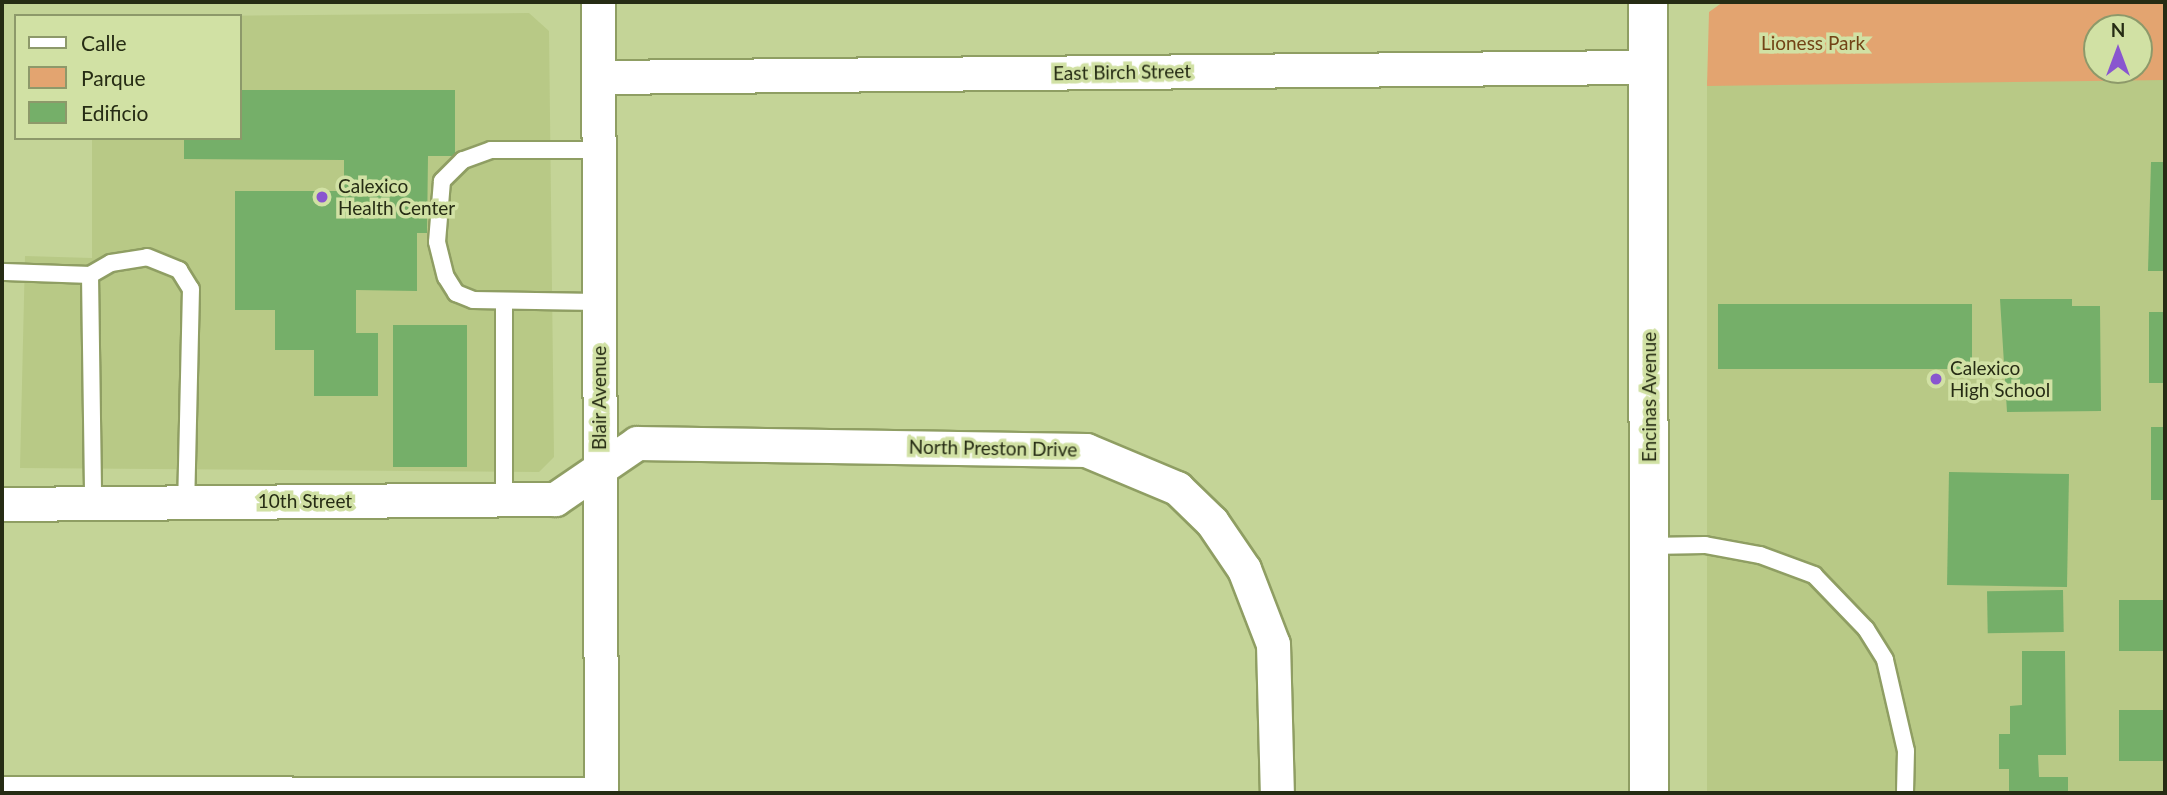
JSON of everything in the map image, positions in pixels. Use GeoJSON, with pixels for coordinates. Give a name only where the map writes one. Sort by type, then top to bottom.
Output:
{"type":"FeatureCollection","features":[{"type":"Feature","properties":{"kind":"street","name":"Blair Avenue"},"geometry":{"type":"LineString","coordinates":[[598,2],[601,789]]}},
{"type":"Feature","properties":{"kind":"street","name":"Encinas Avenue"},"geometry":{"type":"LineString","coordinates":[[1648,2],[1649,793]]}},
{"type":"Feature","properties":{"kind":"street","name":"East Birch Street"},"geometry":{"type":"LineString","coordinates":[[598,77],[1647,67]]}},
{"type":"Feature","properties":{"kind":"street","name":"North Preston Drive"},"geometry":{"type":"LineString","coordinates":[[599,469],[637,443],[1050,446],[1086,450],[1153,476],[1177,488],[1212,522],[1260,603],[1277,693],[1277,793]]}},
{"type":"Feature","properties":{"kind":"street","name":"10th Street"},"geometry":{"type":"LineString","coordinates":[[2,504],[555,499],[599,469]]}},
{"type":"Feature","properties":{"kind":"lane"},"geometry":{"type":"LineString","coordinates":[[598,150],[491,150],[463,160],[442,181],[437,242],[446,277],[456,293],[473,300],[598,302]]}},
{"type":"Feature","properties":{"kind":"lane"},"geometry":{"type":"LineString","coordinates":[[2,272],[90,275],[111,263],[147,257],[179,270],[191,289],[186,502]]}},
{"type":"Feature","properties":{"kind":"lane"},"geometry":{"type":"LineString","coordinates":[[90,275],[93,503]]}},
{"type":"Feature","properties":{"kind":"lane"},"geometry":{"type":"LineString","coordinates":[[504,301],[504,500]]}},
{"type":"Feature","properties":{"kind":"lane"},"geometry":{"type":"LineString","coordinates":[[1650,546],[1705,545],[1759,555],[1814,575],[1866,629],[1885,660],[1899,706],[1905,793]]}},
{"type":"Feature","properties":{"kind":"lane"},"geometry":{"type":"LineString","coordinates":[[2,785],[601,789]]}},
{"type":"Feature","properties":{"kind":"shaded area","name":"Calexico Health Center"},"geometry":{"type":"Polygon","coordinates":[[[529,13],[549,31],[554,457],[539,472],[20,468],[25,256],[92,258],[92,140],[242,140],[242,16],[529,13]]]}},
{"type":"Feature","properties":{"kind":"shaded area","name":"Calexico High School"},"geometry":{"type":"Polygon","coordinates":[[[1707,80],[2083,80],[2083,84],[2153,84],[2153,80],[2165,80],[2165,793],[1707,793],[1707,80]]]}},
{"type":"Feature","properties":{"kind":"green space","name":"Lioness Park"},"geometry":{"type":"Polygon","coordinates":[[[1723,2],[2165,2],[2165,80],[2153,80],[2153,14],[2083,14],[2083,81],[1707,86],[1709,12],[1723,2]]]}},
{"type":"Feature","properties":{"kind":"building"},"geometry":{"type":"Polygon","coordinates":[[[242,90],[455,90],[455,156],[428,156],[427,233],[417,233],[417,291],[356,290],[356,333],[378,333],[378,396],[314,396],[314,350],[275,350],[275,310],[235,310],[235,191],[344,191],[344,160],[184,159],[184,140],[242,140],[242,90]]]}},
{"type":"Feature","properties":{"kind":"building"},"geometry":{"type":"Polygon","coordinates":[[[2151,162],[2165,162],[2165,271],[2148,271],[2151,162]]]}},
{"type":"Feature","properties":{"kind":"building"},"geometry":{"type":"Polygon","coordinates":[[[2000,299],[2072,299],[2072,306],[2100,306],[2101,411],[2007,412],[2000,299]]]}},
{"type":"Feature","properties":{"kind":"building"},"geometry":{"type":"Polygon","coordinates":[[[1718,304],[1972,304],[1972,369],[1718,369],[1718,304]]]}},
{"type":"Feature","properties":{"kind":"building"},"geometry":{"type":"Polygon","coordinates":[[[2149,312],[2165,312],[2165,383],[2149,383],[2149,312]]]}},
{"type":"Feature","properties":{"kind":"building"},"geometry":{"type":"Polygon","coordinates":[[[393,325],[467,325],[467,467],[393,467],[393,325]]]}},
{"type":"Feature","properties":{"kind":"building"},"geometry":{"type":"Polygon","coordinates":[[[2151,427],[2165,427],[2165,500],[2151,500],[2151,427]]]}},
{"type":"Feature","properties":{"kind":"building"},"geometry":{"type":"Polygon","coordinates":[[[1949,472],[2069,474],[2067,587],[1947,585],[1949,472]]]}},
{"type":"Feature","properties":{"kind":"building"},"geometry":{"type":"Polygon","coordinates":[[[2063,590],[2064,632],[1988,633],[1987,591],[2063,590]]]}},
{"type":"Feature","properties":{"kind":"building"},"geometry":{"type":"Polygon","coordinates":[[[2119,600],[2165,600],[2165,651],[2119,651],[2119,600]]]}},
{"type":"Feature","properties":{"kind":"building"},"geometry":{"type":"Polygon","coordinates":[[[2022,651],[2065,651],[2066,755],[2038,755],[2039,777],[2068,777],[2068,793],[2009,793],[2009,769],[1999,769],[1999,734],[2010,734],[2010,706],[2022,705],[2022,651]]]}},
{"type":"Feature","properties":{"kind":"building"},"geometry":{"type":"Polygon","coordinates":[[[2119,710],[2165,710],[2165,761],[2119,761],[2119,710]]]}},
{"type":"Feature","properties":{"kind":"place","name":"Calexico Health Center"},"geometry":{"type":"Point","coordinates":[322,197]}},
{"type":"Feature","properties":{"kind":"place","name":"Calexico High School"},"geometry":{"type":"Point","coordinates":[1936,379]}}]}
